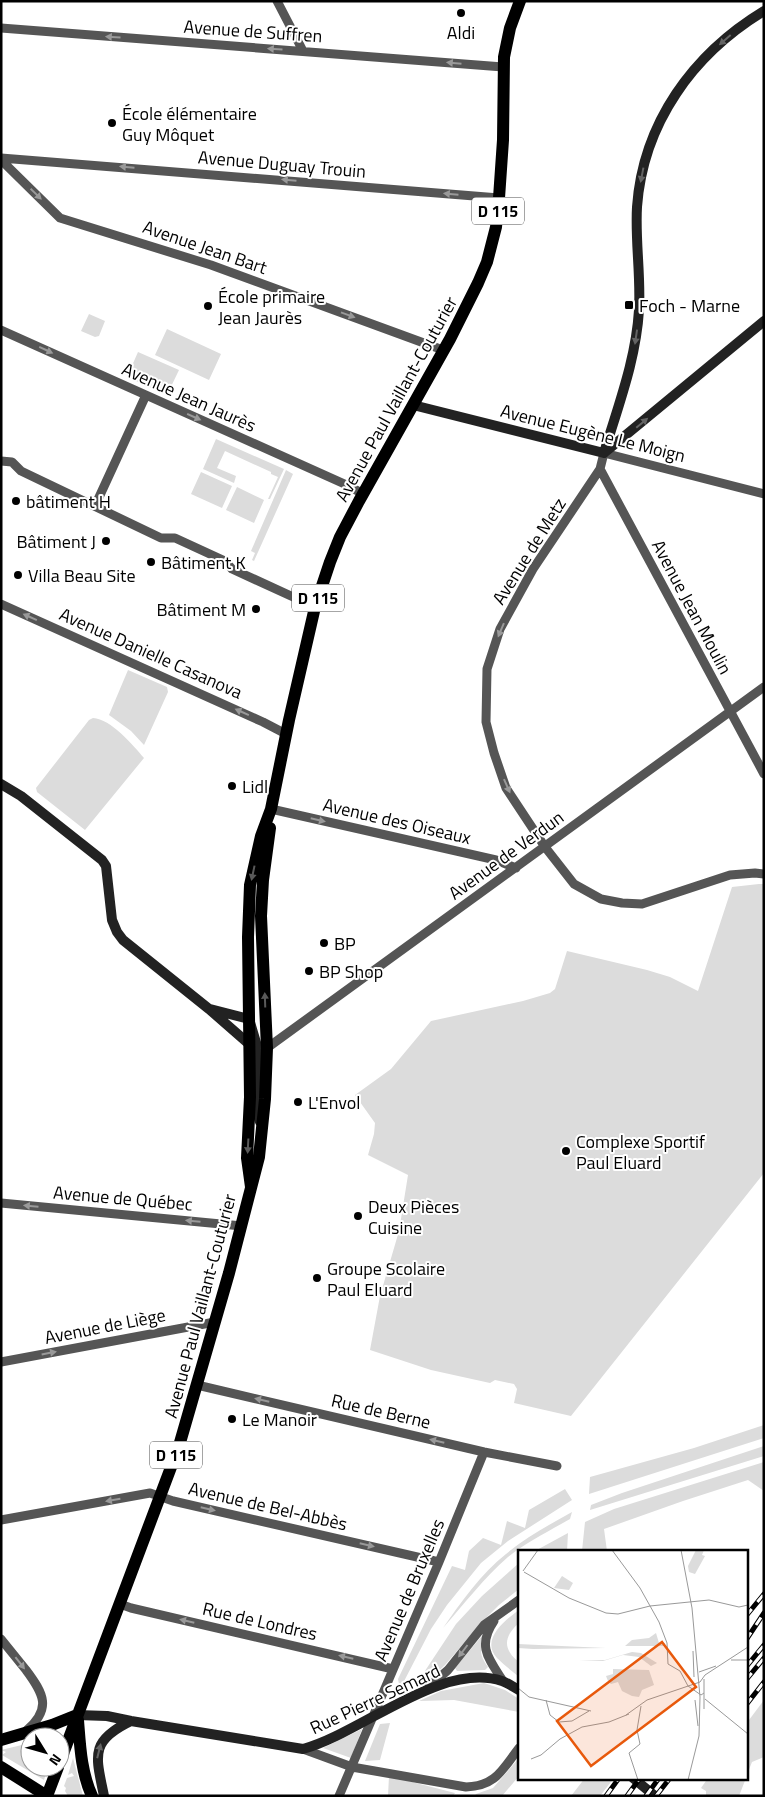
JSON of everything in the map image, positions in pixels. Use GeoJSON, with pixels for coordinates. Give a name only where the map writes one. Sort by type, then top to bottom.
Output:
{"type":"FeatureCollection","features":[{"type":"Feature","properties":{"kind":"main road","name":"Avenue Paul Vaillant-Couturier"},"geometry":{"type":"LineString","coordinates":[[70,1734],[179,1446],[242,1226],[259,1157],[262,1128],[258,1046],[262,916],[271,809],[315,607],[340,538],[362,494],[444,350],[478,284],[487,262],[496,227],[499,198],[503,67],[510,28],[520,1]]}},
{"type":"Feature","properties":{"kind":"main road","name":"Avenue Paul Vaillant-Couturier"},"geometry":{"type":"LineString","coordinates":[[251,1187],[247,1158],[250,1098],[258,1046],[249,1019],[248,937],[250,885],[261,836],[271,809]]}},
{"type":"Feature","properties":{"kind":"main road","name":"Avenue Paul Vaillant-Couturier"},"geometry":{"type":"LineString","coordinates":[[77,1715],[81,1756],[88,1788],[92,1796]]}},
{"type":"Feature","properties":{"kind":"main road"},"geometry":{"type":"LineString","coordinates":[[44,1727],[77,1715]]}},
{"type":"Feature","properties":{"kind":"main road"},"geometry":{"type":"LineString","coordinates":[[1,1736],[20,1736]]}},
{"type":"Feature","properties":{"kind":"main road"},"geometry":{"type":"LineString","coordinates":[[1,1740],[20,1736]]}},
{"type":"Feature","properties":{"kind":"main road"},"geometry":{"type":"LineString","coordinates":[[1,1767],[47,1796],[54,1777]]}},
{"type":"Feature","properties":{"kind":"street"},"geometry":{"type":"LineString","coordinates":[[277,1],[303,51]]}},
{"type":"Feature","properties":{"kind":"street"},"geometry":{"type":"LineString","coordinates":[[600,469],[626,384],[634,348],[639,310],[637,207],[644,165],[655,131],[666,108],[686,77],[703,58],[744,23],[764,11]]}},
{"type":"Feature","properties":{"kind":"street","name":"Avenue de Suffren"},"geometry":{"type":"LineString","coordinates":[[1,28],[503,67]]}},
{"type":"Feature","properties":{"kind":"street","name":"Avenue Duguay Trouin"},"geometry":{"type":"LineString","coordinates":[[1,159],[499,198]]}},
{"type":"Feature","properties":{"kind":"street","name":"Avenue Jean Bart"},"geometry":{"type":"LineString","coordinates":[[1,159],[60,218],[211,265],[444,350]]}},
{"type":"Feature","properties":{"kind":"street"},"geometry":{"type":"LineString","coordinates":[[604,453],[764,321]]}},
{"type":"Feature","properties":{"kind":"street","name":"Avenue Jean Jaurès"},"geometry":{"type":"LineString","coordinates":[[1,330],[349,486],[362,494]]}},
{"type":"Feature","properties":{"kind":"street"},"geometry":{"type":"LineString","coordinates":[[95,506],[146,395]]}},
{"type":"Feature","properties":{"kind":"street","name":"Avenue Eugène Le Moign"},"geometry":{"type":"LineString","coordinates":[[413,404],[764,494]]}},
{"type":"Feature","properties":{"kind":"street"},"geometry":{"type":"LineString","coordinates":[[612,428],[625,437]]}},
{"type":"Feature","properties":{"kind":"street"},"geometry":{"type":"LineString","coordinates":[[1,460],[12,462],[21,471],[161,538],[175,538],[225,561],[232,568],[315,607]]}},
{"type":"Feature","properties":{"kind":"street","name":"Avenue Jean Moulin"},"geometry":{"type":"LineString","coordinates":[[600,469],[764,774]]}},
{"type":"Feature","properties":{"kind":"street","name":"Avenue de Metz"},"geometry":{"type":"LineString","coordinates":[[600,469],[533,569],[500,629],[488,669],[486,722],[506,788],[545,848],[574,884],[601,899],[642,904],[730,875],[764,874]]}},
{"type":"Feature","properties":{"kind":"street","name":"Avenue Danielle Casanova"},"geometry":{"type":"LineString","coordinates":[[1,604],[286,734]]}},
{"type":"Feature","properties":{"kind":"street","name":"Avenue de Verdun"},"geometry":{"type":"LineString","coordinates":[[258,1046],[545,848],[764,687]]}},
{"type":"Feature","properties":{"kind":"street"},"geometry":{"type":"LineString","coordinates":[[1,784],[21,796],[102,860],[106,866],[112,920],[116,932],[123,940],[258,1046]]}},
{"type":"Feature","properties":{"kind":"street","name":"Avenue des Oiseaux"},"geometry":{"type":"LineString","coordinates":[[271,809],[496,860],[516,868]]}},
{"type":"Feature","properties":{"kind":"street"},"geometry":{"type":"LineString","coordinates":[[209,1009],[249,1019]]}},
{"type":"Feature","properties":{"kind":"street","name":"Avenue de Québec"},"geometry":{"type":"LineString","coordinates":[[1,1203],[242,1226]]}},
{"type":"Feature","properties":{"kind":"street","name":"Avenue de Liège"},"geometry":{"type":"LineString","coordinates":[[1,1362],[215,1322]]}},
{"type":"Feature","properties":{"kind":"street","name":"Rue de Berne"},"geometry":{"type":"LineString","coordinates":[[197,1385],[484,1452],[557,1466]]}},
{"type":"Feature","properties":{"kind":"street","name":"Avenue de Bruxelles"},"geometry":{"type":"LineString","coordinates":[[339,1796],[484,1452]]}},
{"type":"Feature","properties":{"kind":"street","name":"Avenue de Bel-Abbès"},"geometry":{"type":"LineString","coordinates":[[1,1520],[150,1494],[173,1501],[439,1562]]}},
{"type":"Feature","properties":{"kind":"street"},"geometry":{"type":"LineString","coordinates":[[420,1694],[448,1670],[476,1634],[496,1616],[518,1601]]}},
{"type":"Feature","properties":{"kind":"street","name":"Rue de Londres"},"geometry":{"type":"LineString","coordinates":[[120,1604],[393,1669]]}},
{"type":"Feature","properties":{"kind":"street"},"geometry":{"type":"LineString","coordinates":[[496,1616],[485,1636],[485,1645],[486,1653],[503,1681]]}},
{"type":"Feature","properties":{"kind":"street"},"geometry":{"type":"LineString","coordinates":[[1,1638],[40,1688],[42,1708],[31,1727]]}},
{"type":"Feature","properties":{"kind":"street","name":"Rue Pierre Semard"},"geometry":{"type":"LineString","coordinates":[[303,1749],[341,1735],[438,1685],[458,1679],[486,1678],[503,1681],[518,1689]]}},
{"type":"Feature","properties":{"kind":"street","name":"Rue Pierre Semard"},"geometry":{"type":"LineString","coordinates":[[77,1715],[106,1716],[303,1749],[352,1767],[393,1773],[459,1787],[473,1787],[492,1781],[518,1749]]}},
{"type":"Feature","properties":{"kind":"street"},"geometry":{"type":"LineString","coordinates":[[104,1796],[97,1760],[100,1744],[110,1733],[130,1721]]}},
{"type":"Feature","properties":{"kind":"street"},"geometry":{"type":"LineString","coordinates":[[635,1780],[655,1796]]}},
{"type":"Feature","properties":{"kind":"shaded area"},"geometry":{"type":"Polygon","coordinates":[[[89,314],[105,321],[99,336],[95,337],[81,331],[89,314]]]}},
{"type":"Feature","properties":{"kind":"shaded area"},"geometry":{"type":"Polygon","coordinates":[[[167,329],[221,354],[209,380],[155,355],[167,329]]]}},
{"type":"Feature","properties":{"kind":"shaded area"},"geometry":{"type":"Polygon","coordinates":[[[138,352],[179,370],[167,395],[127,377],[138,352]]]}},
{"type":"Feature","properties":{"kind":"shaded area"},"geometry":{"type":"Polygon","coordinates":[[[216,439],[284,469],[270,499],[268,499],[278,477],[225,451],[217,468],[236,476],[234,483],[203,469],[216,439]]]}},
{"type":"Feature","properties":{"kind":"shaded area"},"geometry":{"type":"Polygon","coordinates":[[[286,470],[293,474],[254,561],[252,560],[255,553],[251,551],[286,470]]]}},
{"type":"Feature","properties":{"kind":"shaded area"},"geometry":{"type":"Polygon","coordinates":[[[201,472],[232,486],[222,508],[191,494],[201,472]]]}},
{"type":"Feature","properties":{"kind":"shaded area"},"geometry":{"type":"Polygon","coordinates":[[[237,487],[264,500],[254,523],[226,510],[237,487]]]}},
{"type":"Feature","properties":{"kind":"shaded area"},"geometry":{"type":"Polygon","coordinates":[[[128,670],[167,687],[168,692],[144,745],[131,731],[109,715],[128,670]]]}},
{"type":"Feature","properties":{"kind":"shaded area"},"geometry":{"type":"Polygon","coordinates":[[[93,718],[100,719],[114,728],[144,758],[85,830],[37,792],[36,788],[89,720],[93,718]]]}},
{"type":"Feature","properties":{"kind":"shaded area","name":"Complexe Sportif Paul Eluard"},"geometry":{"type":"Polygon","coordinates":[[[764,884],[764,1173],[571,1416],[514,1403],[517,1389],[514,1384],[495,1380],[490,1383],[431,1370],[370,1350],[380,1296],[399,1231],[408,1175],[368,1155],[375,1123],[355,1095],[391,1069],[431,1021],[523,1001],[550,993],[555,989],[567,951],[670,977],[698,991],[732,887],[764,884]]]}},
{"type":"Feature","properties":{"kind":"shaded area"},"geometry":{"type":"Polygon","coordinates":[[[764,1425],[764,1438],[589,1494],[590,1477],[694,1448],[764,1425]]]}},
{"type":"Feature","properties":{"kind":"shaded area"},"geometry":{"type":"Polygon","coordinates":[[[764,1446],[764,1456],[590,1510],[591,1505],[622,1493],[764,1446]]]}},
{"type":"Feature","properties":{"kind":"shaded area"},"geometry":{"type":"Polygon","coordinates":[[[764,1462],[764,1491],[748,1480],[683,1501],[604,1529],[607,1550],[582,1550],[585,1522],[614,1509],[764,1462]]]}},
{"type":"Feature","properties":{"kind":"shaded area"},"geometry":{"type":"Polygon","coordinates":[[[565,1489],[572,1500],[508,1541],[481,1563],[447,1605],[431,1629],[400,1689],[398,1679],[452,1566],[465,1570],[469,1551],[483,1538],[501,1545],[507,1521],[525,1528],[529,1510],[565,1489]]]}},
{"type":"Feature","properties":{"kind":"shaded area"},"geometry":{"type":"Polygon","coordinates":[[[572,1512],[570,1519],[530,1542],[499,1565],[443,1628],[488,1570],[514,1548],[572,1512]]]}},
{"type":"Feature","properties":{"kind":"shaded area"},"geometry":{"type":"Polygon","coordinates":[[[568,1533],[567,1550],[537,1550],[568,1533]]]}},
{"type":"Feature","properties":{"kind":"shaded area"},"geometry":{"type":"Polygon","coordinates":[[[518,1564],[518,1590],[481,1623],[445,1665],[429,1680],[417,1683],[456,1624],[482,1596],[518,1564]]]}},
{"type":"Feature","properties":{"kind":"shaded area"},"geometry":{"type":"Polygon","coordinates":[[[518,1611],[518,1624],[510,1633],[507,1642],[510,1652],[518,1661],[518,1676],[497,1658],[492,1651],[491,1644],[496,1631],[518,1611]]]}},
{"type":"Feature","properties":{"kind":"shaded area"},"geometry":{"type":"Polygon","coordinates":[[[486,1631],[482,1642],[481,1654],[488,1667],[485,1670],[457,1671],[455,1668],[486,1631]]]}},
{"type":"Feature","properties":{"kind":"shaded area"},"geometry":{"type":"Polygon","coordinates":[[[484,1683],[505,1690],[518,1698],[518,1712],[454,1700],[419,1701],[441,1691],[484,1683]]]}},
{"type":"Feature","properties":{"kind":"shaded area"},"geometry":{"type":"Polygon","coordinates":[[[764,1700],[764,1757],[752,1762],[748,1772],[748,1721],[764,1700]]]}},
{"type":"Feature","properties":{"kind":"shaded area"},"geometry":{"type":"Polygon","coordinates":[[[390,1723],[380,1760],[365,1761],[380,1724],[390,1723]]]}},
{"type":"Feature","properties":{"kind":"shaded area"},"geometry":{"type":"Polygon","coordinates":[[[362,1729],[351,1758],[323,1748],[362,1729]]]}},
{"type":"Feature","properties":{"kind":"shaded area"},"geometry":{"type":"Polygon","coordinates":[[[20,1745],[20,1766],[2,1755],[6,1752],[1,1750],[20,1745]]]}},
{"type":"Feature","properties":{"kind":"shaded area"},"geometry":{"type":"Polygon","coordinates":[[[73,1758],[83,1796],[68,1796],[65,1791],[66,1788],[64,1786],[67,1778],[74,1776],[72,1773],[70,1774],[73,1758]]]}},
{"type":"Feature","properties":{"kind":"shaded area"},"geometry":{"type":"Polygon","coordinates":[[[518,1759],[518,1777],[502,1796],[475,1796],[493,1788],[518,1759]]]}},
{"type":"Feature","properties":{"kind":"shaded area"},"geometry":{"type":"Polygon","coordinates":[[[389,1776],[455,1793],[453,1796],[388,1796],[389,1776]]]}},
{"type":"Feature","properties":{"kind":"shaded area"},"geometry":{"type":"Polygon","coordinates":[[[583,1780],[612,1780],[600,1796],[571,1796],[583,1780]]]}},
{"type":"Feature","properties":{"kind":"shaded area"},"geometry":{"type":"Polygon","coordinates":[[[707,1780],[745,1780],[739,1796],[706,1796],[706,1791],[701,1788],[707,1780]]]}},
{"type":"Feature","properties":{"kind":"railway"},"geometry":{"type":"LineString","coordinates":[[748,1614],[764,1594]]}},
{"type":"Feature","properties":{"kind":"railway"},"geometry":{"type":"LineString","coordinates":[[748,1637],[764,1613]]}},
{"type":"Feature","properties":{"kind":"railway"},"geometry":{"type":"LineString","coordinates":[[748,1665],[764,1645]]}},
{"type":"Feature","properties":{"kind":"railway"},"geometry":{"type":"LineString","coordinates":[[748,1678],[764,1658]]}},
{"type":"Feature","properties":{"kind":"railway"},"geometry":{"type":"LineString","coordinates":[[748,1702],[764,1682]]}},
{"type":"Feature","properties":{"kind":"railway"},"geometry":{"type":"LineString","coordinates":[[606,1796],[618,1780]]}},
{"type":"Feature","properties":{"kind":"railway"},"geometry":{"type":"LineString","coordinates":[[627,1796],[639,1780]]}},
{"type":"Feature","properties":{"kind":"railway"},"geometry":{"type":"LineString","coordinates":[[646,1796],[658,1780]]}},
{"type":"Feature","properties":{"kind":"railway"},"geometry":{"type":"LineString","coordinates":[[656,1796],[668,1780]]}},
{"type":"Feature","properties":{"kind":"place","name":"Aldi"},"geometry":{"type":"Point","coordinates":[461,13]}},
{"type":"Feature","properties":{"kind":"place","name":"École élémentaire Guy Môquet"},"geometry":{"type":"Point","coordinates":[112,123]}},
{"type":"Feature","properties":{"kind":"place","name":"Foch - Marne"},"geometry":{"type":"Point","coordinates":[629,305]}},
{"type":"Feature","properties":{"kind":"place","name":"École primaire Jean Jaurès"},"geometry":{"type":"Point","coordinates":[208,306]}},
{"type":"Feature","properties":{"kind":"place","name":"bâtiment H"},"geometry":{"type":"Point","coordinates":[16,501]}},
{"type":"Feature","properties":{"kind":"place","name":"Bâtiment J"},"geometry":{"type":"Point","coordinates":[106,541]}},
{"type":"Feature","properties":{"kind":"place","name":"Bâtiment K"},"geometry":{"type":"Point","coordinates":[151,562]}},
{"type":"Feature","properties":{"kind":"place","name":"Villa Beau Site"},"geometry":{"type":"Point","coordinates":[18,575]}},
{"type":"Feature","properties":{"kind":"place","name":"Bâtiment M"},"geometry":{"type":"Point","coordinates":[256,609]}},
{"type":"Feature","properties":{"kind":"place","name":"Lidl"},"geometry":{"type":"Point","coordinates":[232,786]}},
{"type":"Feature","properties":{"kind":"place","name":"BP"},"geometry":{"type":"Point","coordinates":[324,943]}},
{"type":"Feature","properties":{"kind":"place","name":"BP Shop"},"geometry":{"type":"Point","coordinates":[309,971]}},
{"type":"Feature","properties":{"kind":"place","name":"L'Envol"},"geometry":{"type":"Point","coordinates":[298,1102]}},
{"type":"Feature","properties":{"kind":"place","name":"Complexe Sportif Paul Eluard"},"geometry":{"type":"Point","coordinates":[566,1151]}},
{"type":"Feature","properties":{"kind":"place","name":"Deux Pièces Cuisine"},"geometry":{"type":"Point","coordinates":[358,1216]}},
{"type":"Feature","properties":{"kind":"place","name":"Groupe Scolaire Paul Eluard"},"geometry":{"type":"Point","coordinates":[317,1278]}},
{"type":"Feature","properties":{"kind":"place","name":"Le Manoir"},"geometry":{"type":"Point","coordinates":[232,1419]}}]}
